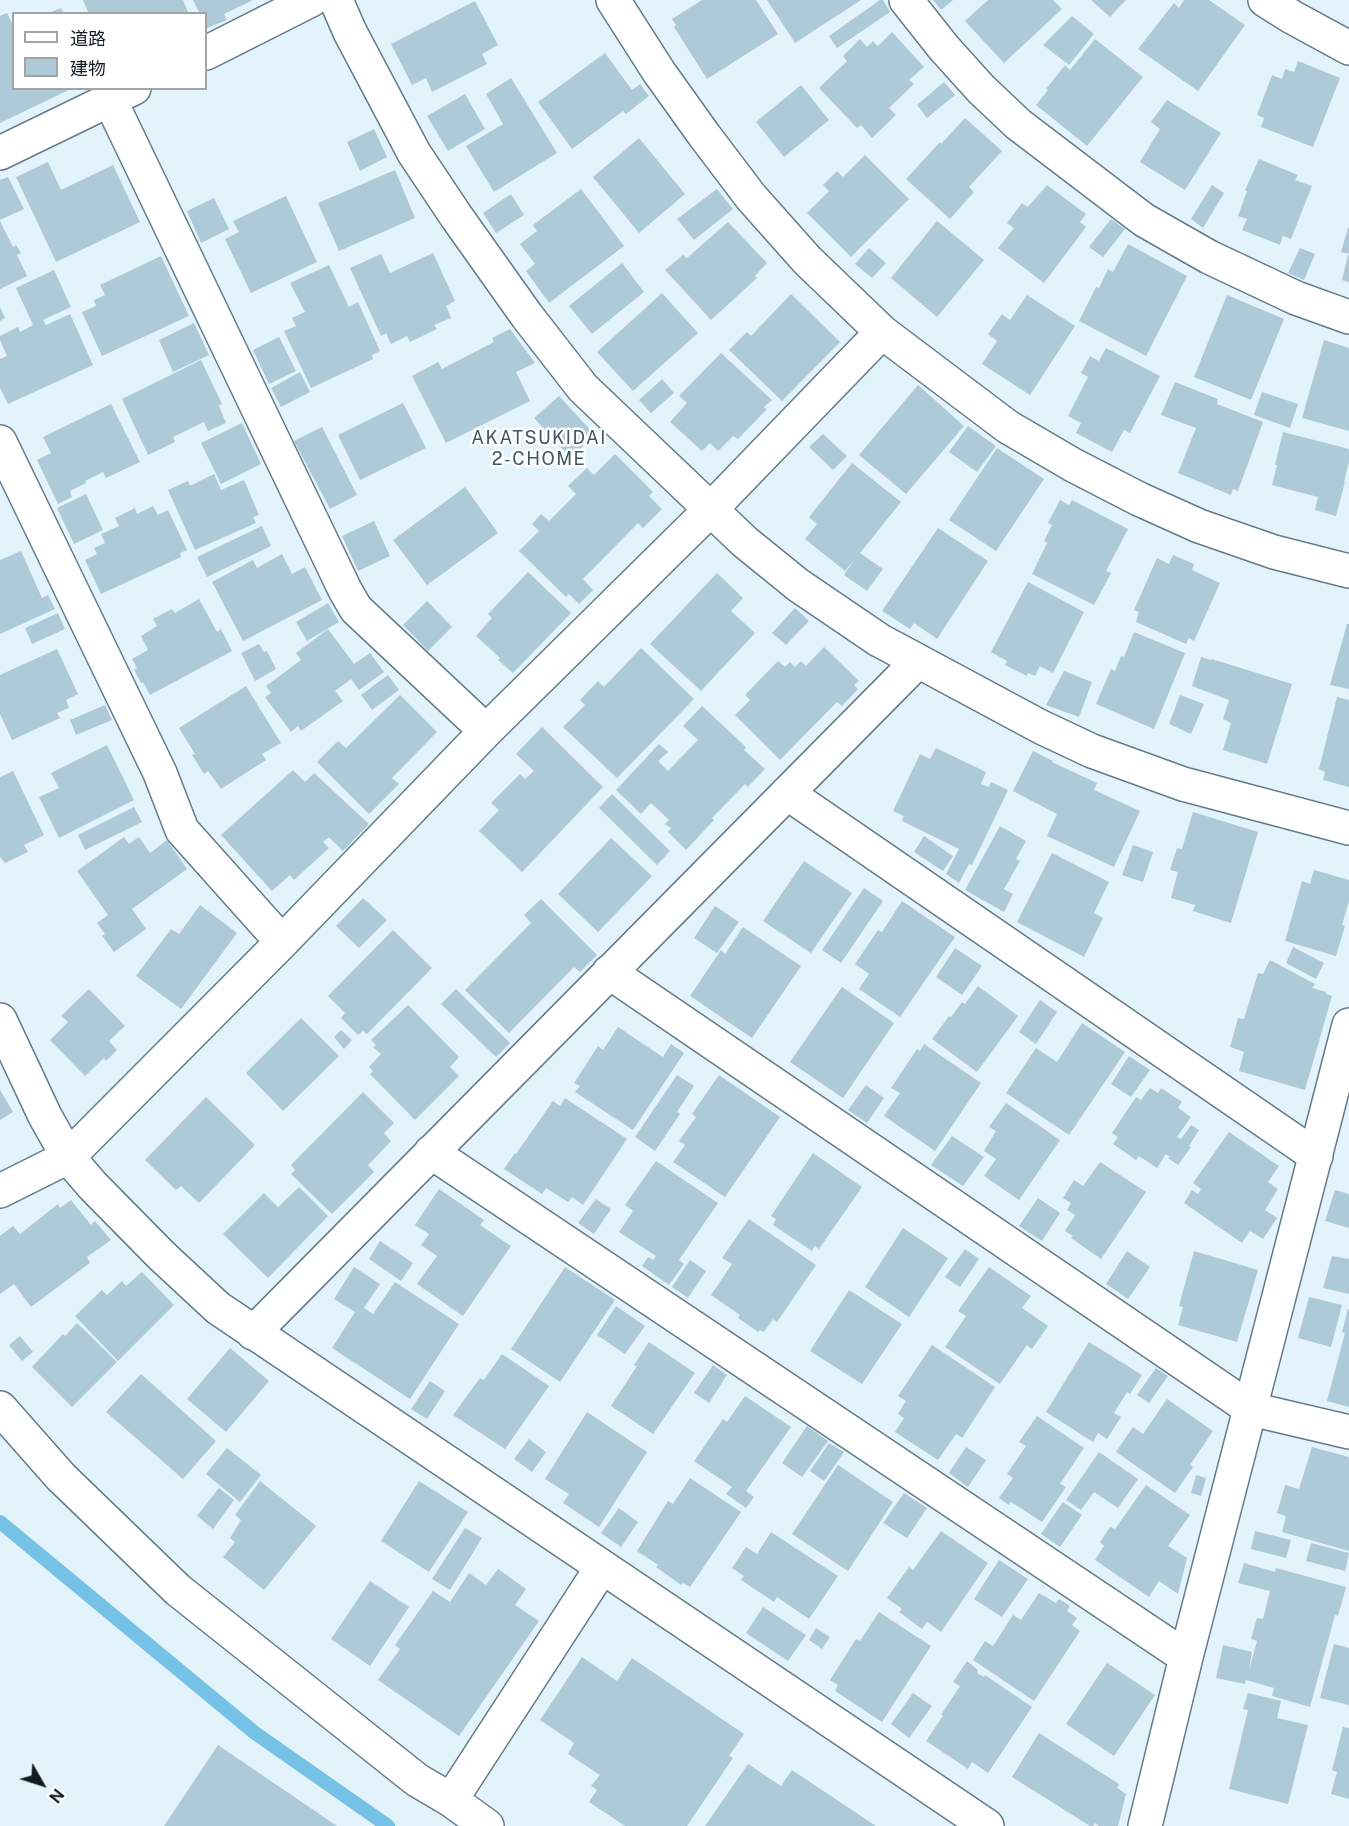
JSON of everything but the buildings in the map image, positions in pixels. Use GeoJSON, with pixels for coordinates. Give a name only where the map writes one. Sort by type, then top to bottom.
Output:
{"type":"FeatureCollection","features":[{"type":"Feature","properties":{"kind":"street"},"geometry":{"type":"LineString","coordinates":[[207,52],[312,0]]}},
{"type":"Feature","properties":{"kind":"street"},"geometry":{"type":"LineString","coordinates":[[336,0],[350,32],[414,153],[527,316],[583,388],[745,542],[807,591],[879,640],[1041,727],[1101,755],[1183,784],[1349,828]]}},
{"type":"Feature","properties":{"kind":"street"},"geometry":{"type":"LineString","coordinates":[[613,0],[691,117],[752,197],[807,260],[882,332],[1008,427],[1073,465],[1199,526],[1274,552],[1349,571]]}},
{"type":"Feature","properties":{"kind":"street"},"geometry":{"type":"LineString","coordinates":[[906,0],[944,48],[981,89],[1018,124],[1144,220],[1209,257],[1296,298],[1349,317]]}},
{"type":"Feature","properties":{"kind":"street"},"geometry":{"type":"LineString","coordinates":[[1265,0],[1349,48]]}},
{"type":"Feature","properties":{"kind":"street"},"geometry":{"type":"LineString","coordinates":[[0,153],[122,94],[345,590],[356,609],[486,731]]}},
{"type":"Feature","properties":{"kind":"street"},"geometry":{"type":"LineString","coordinates":[[0,1191],[68,1157],[282,942],[486,731],[710,510],[882,332]]}},
{"type":"Feature","properties":{"kind":"street"},"geometry":{"type":"LineString","coordinates":[[0,442],[160,773],[182,830],[282,942]]}},
{"type":"Feature","properties":{"kind":"street"},"geometry":{"type":"LineString","coordinates":[[253,1333],[918,661]]}},
{"type":"Feature","properties":{"kind":"street"},"geometry":{"type":"LineString","coordinates":[[787,793],[1316,1156]]}},
{"type":"Feature","properties":{"kind":"street"},"geometry":{"type":"LineString","coordinates":[[609,972],[1251,1409],[1349,1432]]}},
{"type":"Feature","properties":{"kind":"street"},"geometry":{"type":"LineString","coordinates":[[0,1020],[45,1116],[68,1157],[93,1186],[162,1256],[218,1308],[987,1826]]}},
{"type":"Feature","properties":{"kind":"street"},"geometry":{"type":"LineString","coordinates":[[1145,1826],[1186,1657],[1349,1025]]}},
{"type":"Feature","properties":{"kind":"street"},"geometry":{"type":"LineString","coordinates":[[431,1152],[1186,1657]]}},
{"type":"Feature","properties":{"kind":"street"},"geometry":{"type":"LineString","coordinates":[[0,1408],[61,1477],[178,1590],[417,1780],[451,1800],[487,1826]]}},
{"type":"Feature","properties":{"kind":"street"},"geometry":{"type":"LineString","coordinates":[[451,1800],[603,1568]]}},
{"type":"Feature","properties":{"kind":"waterway"},"geometry":{"type":"LineString","coordinates":[[0,1522],[255,1733],[388,1826]]}},
{"type":"Feature","properties":{"kind":"district","name":"AKATSUKIDAI 2-CHOME"},"geometry":{"type":"Point","coordinates":[539,448]}}]}
